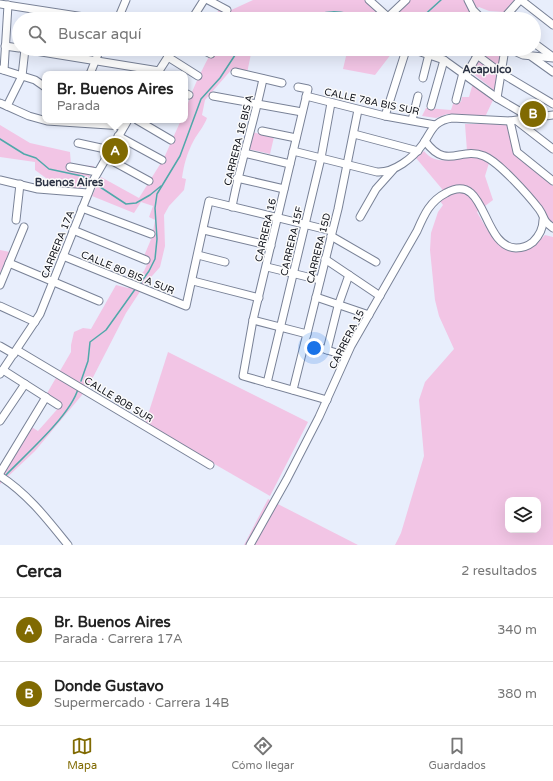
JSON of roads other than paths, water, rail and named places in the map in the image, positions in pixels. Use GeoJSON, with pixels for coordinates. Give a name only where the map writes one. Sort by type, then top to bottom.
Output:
{"type":"FeatureCollection","features":[{"type":"Feature","properties":{"kind":"street"},"geometry":{"type":"LineString","coordinates":[[121,12],[126,0]]}},
{"type":"Feature","properties":{"kind":"street"},"geometry":{"type":"LineString","coordinates":[[197,12],[204,0]]}},
{"type":"Feature","properties":{"kind":"street"},"geometry":{"type":"LineString","coordinates":[[208,0],[227,10]]}},
{"type":"Feature","properties":{"kind":"street"},"geometry":{"type":"LineString","coordinates":[[369,0],[382,12]]}},
{"type":"Feature","properties":{"kind":"street"},"geometry":{"type":"LineString","coordinates":[[393,12],[406,0]]}},
{"type":"Feature","properties":{"kind":"street"},"geometry":{"type":"LineString","coordinates":[[468,0],[475,12]]}},
{"type":"Feature","properties":{"kind":"street"},"geometry":{"type":"LineString","coordinates":[[510,12],[521,0],[536,12]]}},
{"type":"Feature","properties":{"kind":"street"},"geometry":{"type":"LineString","coordinates":[[0,4],[52,12]]}},
{"type":"Feature","properties":{"kind":"street"},"geometry":{"type":"LineString","coordinates":[[8,5],[2,70],[22,76],[42,86]]}},
{"type":"Feature","properties":{"kind":"street"},"geometry":{"type":"LineString","coordinates":[[541,16],[553,25]]}},
{"type":"Feature","properties":{"kind":"street"},"geometry":{"type":"LineString","coordinates":[[5,46],[12,47]]}},
{"type":"Feature","properties":{"kind":"street"},"geometry":{"type":"LineString","coordinates":[[541,49],[553,58]]}},
{"type":"Feature","properties":{"kind":"street"},"geometry":{"type":"LineString","coordinates":[[23,56],[22,76],[3,104],[42,120]]}},
{"type":"Feature","properties":{"kind":"street"},"geometry":{"type":"LineString","coordinates":[[65,56],[147,71]]}},
{"type":"Feature","properties":{"kind":"street"},"geometry":{"type":"LineString","coordinates":[[91,71],[96,56]]}},
{"type":"Feature","properties":{"kind":"street"},"geometry":{"type":"LineString","coordinates":[[385,116],[406,56]]}},
{"type":"Feature","properties":{"kind":"street"},"geometry":{"type":"LineString","coordinates":[[423,78],[428,56]]}},
{"type":"Feature","properties":{"kind":"street"},"geometry":{"type":"LineString","coordinates":[[434,56],[444,60],[498,98],[531,118]]}},
{"type":"Feature","properties":{"kind":"street"},"geometry":{"type":"LineString","coordinates":[[456,100],[464,74],[477,56]]}},
{"type":"Feature","properties":{"kind":"street"},"geometry":{"type":"LineString","coordinates":[[484,56],[501,73],[553,104]]}},
{"type":"Feature","properties":{"kind":"street"},"geometry":{"type":"LineString","coordinates":[[498,98],[505,56]]}},
{"type":"Feature","properties":{"kind":"street"},"geometry":{"type":"LineString","coordinates":[[527,56],[553,58]]}},
{"type":"Feature","properties":{"kind":"street"},"geometry":{"type":"LineString","coordinates":[[159,71],[168,57],[198,76]]}},
{"type":"Feature","properties":{"kind":"street"},"geometry":{"type":"LineString","coordinates":[[532,57],[553,72]]}},
{"type":"Feature","properties":{"kind":"street"},"geometry":{"type":"LineString","coordinates":[[431,106],[444,60]]}},
{"type":"Feature","properties":{"kind":"street"},"geometry":{"type":"LineString","coordinates":[[235,72],[282,83]]}},
{"type":"Feature","properties":{"kind":"street","name":"CARRERA 16 BIS A"},"geometry":{"type":"LineString","coordinates":[[232,207],[237,178],[258,104],[263,79]]}},
{"type":"Feature","properties":{"kind":"street","name":"CALLE 78A BIS SUR"},"geometry":{"type":"LineString","coordinates":[[298,87],[307,93],[331,103],[385,116],[435,124]]}},
{"type":"Feature","properties":{"kind":"street","name":"CARRERA 16"},"geometry":{"type":"LineString","coordinates":[[267,383],[243,376],[253,320],[267,267],[307,93]]}},
{"type":"Feature","properties":{"kind":"street"},"geometry":{"type":"LineString","coordinates":[[213,96],[302,112]]}},
{"type":"Feature","properties":{"kind":"street"},"geometry":{"type":"LineString","coordinates":[[412,120],[418,96]]}},
{"type":"Feature","properties":{"kind":"street","name":"CARRERA 15F"},"geometry":{"type":"LineString","coordinates":[[267,383],[321,158],[331,103]]}},
{"type":"Feature","properties":{"kind":"street","name":"CARRERA 15D"},"geometry":{"type":"LineString","coordinates":[[293,390],[348,165],[358,110]]}},
{"type":"Feature","properties":{"kind":"street"},"geometry":{"type":"LineString","coordinates":[[360,217],[376,190],[393,170],[418,151],[435,124],[452,118],[513,121],[553,115]]}},
{"type":"Feature","properties":{"kind":"street"},"geometry":{"type":"LineString","coordinates":[[513,121],[553,149]]}},
{"type":"Feature","properties":{"kind":"street"},"geometry":{"type":"LineString","coordinates":[[513,121],[517,152],[553,181]]}},
{"type":"Feature","properties":{"kind":"street","name":"CARRERA 17A"},"geometry":{"type":"LineString","coordinates":[[1,372],[43,308],[93,182],[105,157],[126,123]]}},
{"type":"Feature","properties":{"kind":"street"},"geometry":{"type":"LineString","coordinates":[[142,123],[172,140]]}},
{"type":"Feature","properties":{"kind":"street"},"geometry":{"type":"LineString","coordinates":[[262,131],[296,138]]}},
{"type":"Feature","properties":{"kind":"street"},"geometry":{"type":"LineString","coordinates":[[354,134],[418,151]]}},
{"type":"Feature","properties":{"kind":"street"},"geometry":{"type":"LineString","coordinates":[[118,136],[162,160]]}},
{"type":"Feature","properties":{"kind":"street"},"geometry":{"type":"LineString","coordinates":[[425,141],[432,151],[442,156],[478,155],[487,158],[516,183],[540,210],[543,220],[553,228]]}},
{"type":"Feature","properties":{"kind":"street"},"geometry":{"type":"LineString","coordinates":[[78,143],[110,150]]}},
{"type":"Feature","properties":{"kind":"street"},"geometry":{"type":"LineString","coordinates":[[293,150],[376,172],[393,170]]}},
{"type":"Feature","properties":{"kind":"street"},"geometry":{"type":"LineString","coordinates":[[244,153],[290,164]]}},
{"type":"Feature","properties":{"kind":"street"},"geometry":{"type":"LineString","coordinates":[[105,157],[149,181]]}},
{"type":"Feature","properties":{"kind":"street"},"geometry":{"type":"LineString","coordinates":[[70,167],[93,182]]}},
{"type":"Feature","properties":{"kind":"street"},"geometry":{"type":"LineString","coordinates":[[237,178],[284,190]]}},
{"type":"Feature","properties":{"kind":"street"},"geometry":{"type":"LineString","coordinates":[[0,180],[38,189],[93,182]]}},
{"type":"Feature","properties":{"kind":"street"},"geometry":{"type":"LineString","coordinates":[[16,220],[20,184]]}},
{"type":"Feature","properties":{"kind":"street","name":"CARRERA 15"},"geometry":{"type":"LineString","coordinates":[[250,545],[275,501],[327,400],[346,356],[417,231],[426,211],[433,202],[445,193],[459,188],[472,194],[483,210],[496,236],[509,246],[521,248],[532,243],[541,231],[543,220]]}},
{"type":"Feature","properties":{"kind":"street"},"geometry":{"type":"LineString","coordinates":[[259,298],[192,281],[209,201],[305,224],[331,233],[376,262]]}},
{"type":"Feature","properties":{"kind":"street"},"geometry":{"type":"LineString","coordinates":[[82,208],[151,234]]}},
{"type":"Feature","properties":{"kind":"street"},"geometry":{"type":"LineString","coordinates":[[0,285],[24,226]]}},
{"type":"Feature","properties":{"kind":"street"},"geometry":{"type":"LineString","coordinates":[[73,230],[146,260]]}},
{"type":"Feature","properties":{"kind":"street"},"geometry":{"type":"LineString","coordinates":[[204,230],[271,246]]}},
{"type":"Feature","properties":{"kind":"street"},"geometry":{"type":"LineString","coordinates":[[198,255],[225,262]]}},
{"type":"Feature","properties":{"kind":"street","name":"CALLE 80 BIS A SUR"},"geometry":{"type":"LineString","coordinates":[[63,256],[186,306],[192,281]]}},
{"type":"Feature","properties":{"kind":"street"},"geometry":{"type":"LineString","coordinates":[[325,259],[380,296]]}},
{"type":"Feature","properties":{"kind":"street"},"geometry":{"type":"LineString","coordinates":[[9,263],[99,301]]}},
{"type":"Feature","properties":{"kind":"street"},"geometry":{"type":"LineString","coordinates":[[267,267],[320,280]]}},
{"type":"Feature","properties":{"kind":"street"},"geometry":{"type":"LineString","coordinates":[[328,350],[338,306],[349,275]]}},
{"type":"Feature","properties":{"kind":"street"},"geometry":{"type":"LineString","coordinates":[[316,297],[338,306],[369,315]]}},
{"type":"Feature","properties":{"kind":"street"},"geometry":{"type":"LineString","coordinates":[[0,306],[35,322]]}},
{"type":"Feature","properties":{"kind":"street"},"geometry":{"type":"LineString","coordinates":[[253,320],[307,334]]}},
{"type":"Feature","properties":{"kind":"street"},"geometry":{"type":"LineString","coordinates":[[305,343],[346,356]]}},
{"type":"Feature","properties":{"kind":"street","name":"CALLE 80B SUR"},"geometry":{"type":"LineString","coordinates":[[0,346],[15,352],[210,465]]}},
{"type":"Feature","properties":{"kind":"street"},"geometry":{"type":"LineString","coordinates":[[1,372],[58,405]]}},
{"type":"Feature","properties":{"kind":"street"},"geometry":{"type":"LineString","coordinates":[[267,383],[327,400]]}},
{"type":"Feature","properties":{"kind":"street"},"geometry":{"type":"LineString","coordinates":[[0,421],[24,384]]}},
{"type":"Feature","properties":{"kind":"street"},"geometry":{"type":"LineString","coordinates":[[0,473],[46,397]]}},
{"type":"Feature","properties":{"kind":"street"},"geometry":{"type":"LineString","coordinates":[[0,476],[15,486],[43,512],[68,545]]}},
{"type":"Feature","properties":{"kind":"waterway"},"geometry":{"type":"LineString","coordinates":[[428,12],[441,0]]}},
{"type":"Feature","properties":{"kind":"waterway"},"geometry":{"type":"LineString","coordinates":[[332,12],[339,12]]}},
{"type":"Feature","properties":{"kind":"waterway"},"geometry":{"type":"LineString","coordinates":[[139,285],[155,259],[157,239],[155,208],[157,194],[180,156],[201,99],[220,78],[234,56]]}},
{"type":"Feature","properties":{"kind":"waterway"},"geometry":{"type":"LineString","coordinates":[[0,139],[24,154],[36,158],[49,169],[82,176],[91,181]]}},
{"type":"Feature","properties":{"kind":"waterway"},"geometry":{"type":"LineString","coordinates":[[94,183],[126,204],[136,203],[150,195],[161,186]]}},
{"type":"Feature","properties":{"kind":"waterway"},"geometry":{"type":"LineString","coordinates":[[81,381],[88,361],[90,342],[106,330],[136,288]]}},
{"type":"Feature","properties":{"kind":"waterway"},"geometry":{"type":"LineString","coordinates":[[6,475],[57,423],[73,400],[78,389]]}},
{"type":"Feature","properties":{"kind":"place","name":"Donde Gustavo"},"geometry":{"type":"Point","coordinates":[533,114]}},
{"type":"Feature","properties":{"kind":"place","name":"Br. Buenos Aires"},"geometry":{"type":"Point","coordinates":[115,151]}},
{"type":"Feature","properties":{"kind":"district","name":"Acapulco"},"geometry":{"type":"Point","coordinates":[487,69]}},
{"type":"Feature","properties":{"kind":"district","name":"Buenos Aires"},"geometry":{"type":"Point","coordinates":[69,182]}}]}
